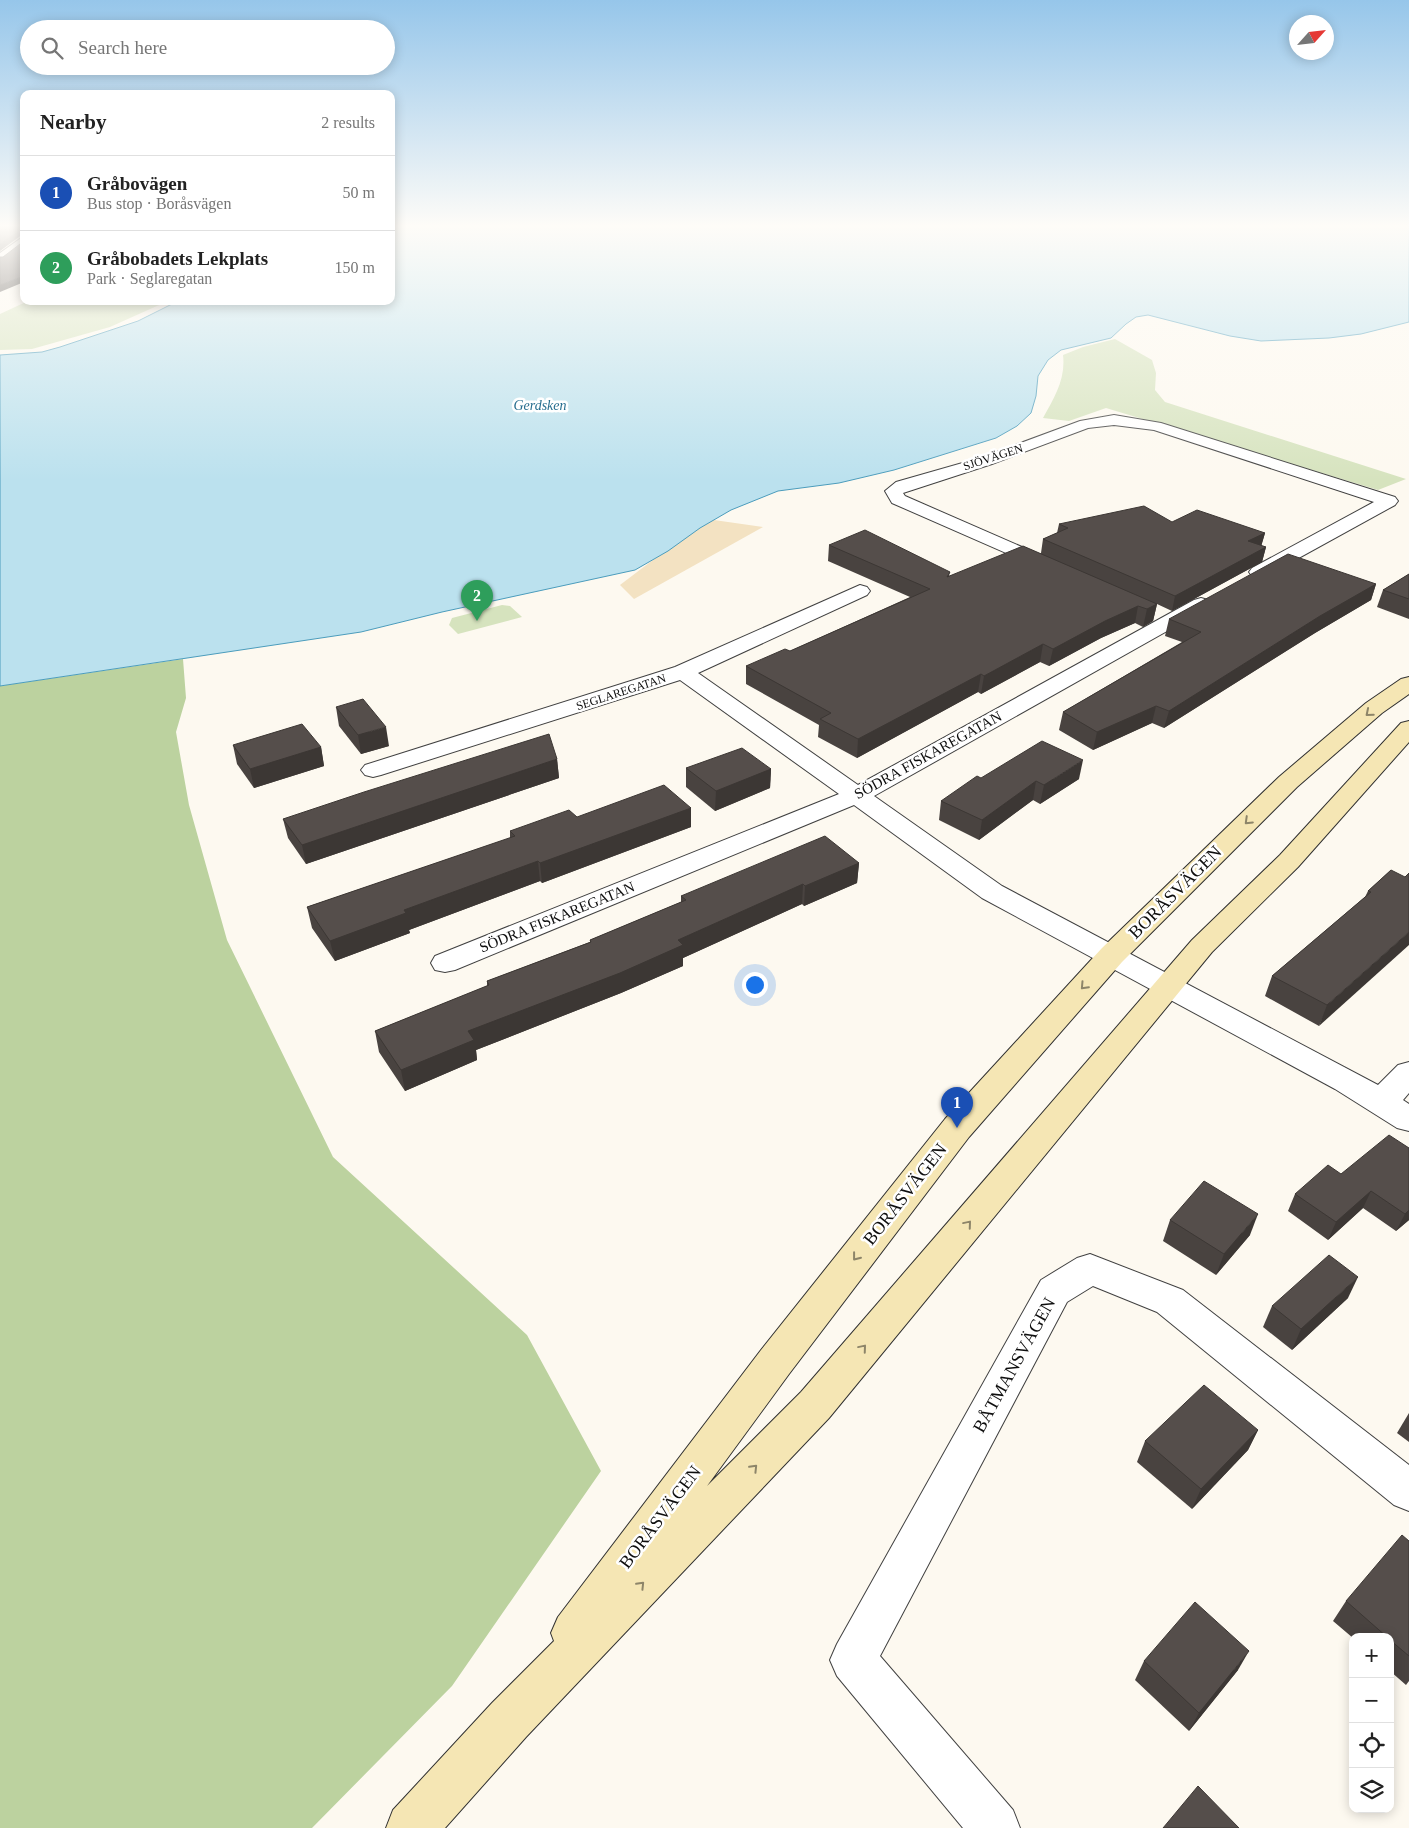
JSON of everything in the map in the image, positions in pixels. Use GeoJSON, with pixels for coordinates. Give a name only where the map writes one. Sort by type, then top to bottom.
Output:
{"type":"FeatureCollection","features":[{"type":"Feature","properties":{"kind":"main road","name":"BORÅSVÄGEN"},"geometry":{"type":"LineString","coordinates":[[509,1720],[775,1362],[957,1128],[1112,955],[1288,782],[1374,708],[1409,684]]}},
{"type":"Feature","properties":{"kind":"main road","name":"BORÅSVÄGEN"},"geometry":{"type":"LineString","coordinates":[[411,1828],[509,1720],[815,1405],[1169,988],[1202,946],[1289,861],[1409,728]]}},
{"type":"Feature","properties":{"kind":"street","name":"SJÖVÄGEN"},"geometry":{"type":"LineString","coordinates":[[1062,572],[898,500],[894,491],[902,486],[986,461],[1085,424],[1114,420],[1156,426],[1389,501]]}},
{"type":"Feature","properties":{"kind":"street","name":"SÖDRA FISKAREGATAN"},"geometry":{"type":"LineString","coordinates":[[445,963],[858,795],[1163,616],[1233,587],[1389,501]]}},
{"type":"Feature","properties":{"kind":"street","name":"SEGLAREGATAN"},"geometry":{"type":"LineString","coordinates":[[373,770],[683,672],[860,590]]}},
{"type":"Feature","properties":{"kind":"street"},"geometry":{"type":"LineString","coordinates":[[683,672],[992,892],[1112,955],[1169,988],[1340,1077],[1409,1119]]}},
{"type":"Feature","properties":{"kind":"street"},"geometry":{"type":"LineString","coordinates":[[1382,1102],[1409,1073]]}},
{"type":"Feature","properties":{"kind":"street","name":"BÅTMANSVÄGEN"},"geometry":{"type":"LineString","coordinates":[[995,1828],[853,1660],[1054,1291],[1090,1269],[1170,1301],[1409,1490]]}},
{"type":"Feature","properties":{"kind":"green space"},"geometry":{"type":"Polygon","coordinates":[[[8,310],[147,310],[110,327],[32,349],[0,350],[0,314],[8,310]]]}},
{"type":"Feature","properties":{"kind":"green space"},"geometry":{"type":"Polygon","coordinates":[[[1115,339],[1152,360],[1156,373],[1155,390],[1165,402],[1406,479],[1378,490],[1106,408],[1069,421],[1043,418],[1061,380],[1063,355],[1083,347],[1115,339]]]}},
{"type":"Feature","properties":{"kind":"green space"},"geometry":{"type":"Polygon","coordinates":[[[502,605],[510,606],[522,617],[458,634],[449,625],[452,618],[502,605]]]}},
{"type":"Feature","properties":{"kind":"green space"},"geometry":{"type":"Polygon","coordinates":[[[183,659],[186,698],[176,732],[189,805],[227,940],[333,1157],[527,1335],[601,1471],[452,1686],[312,1828],[0,1828],[0,686],[183,659]]]}},
{"type":"Feature","properties":{"kind":"sand"},"geometry":{"type":"Polygon","coordinates":[[[707,519],[763,527],[634,599],[620,585],[707,519]]]}},
{"type":"Feature","properties":{"kind":"water","name":"Gerdsken"},"geometry":{"type":"Polygon","coordinates":[[[159,310],[1409,310],[1409,322],[1361,334],[1329,338],[1261,341],[1230,336],[1148,315],[1136,317],[1111,338],[1061,350],[1048,360],[1038,376],[1036,396],[1031,413],[1017,426],[996,438],[894,470],[839,483],[778,491],[731,510],[635,570],[442,612],[361,632],[0,686],[0,355],[42,352],[138,321],[159,310]]]}},
{"type":"Feature","properties":{"kind":"building"},"geometry":{"type":"Polygon","coordinates":[[[1144,506],[1172,522],[1197,510],[1265,533],[1248,541],[1266,547],[1175,596],[1043,539],[1068,528],[1059,524],[1144,506]]]}},
{"type":"Feature","properties":{"kind":"building"},"geometry":{"type":"Polygon","coordinates":[[[865,530],[950,572],[947,577],[1023,546],[1157,604],[1147,609],[1138,606],[1105,621],[1053,649],[1043,644],[984,676],[981,674],[858,739],[820,719],[831,713],[746,666],[785,649],[790,651],[930,589],[829,545],[865,530]]]}},
{"type":"Feature","properties":{"kind":"building"},"geometry":{"type":"Polygon","coordinates":[[[1288,554],[1376,584],[1320,616],[1169,711],[1156,706],[1097,732],[1063,712],[1201,632],[1169,619],[1288,554]]]}},
{"type":"Feature","properties":{"kind":"building"},"geometry":{"type":"Polygon","coordinates":[[[1409,574],[1409,599],[1383,590],[1409,574]]]}},
{"type":"Feature","properties":{"kind":"building"},"geometry":{"type":"Polygon","coordinates":[[[363,699],[386,727],[358,735],[336,707],[363,699]]]}},
{"type":"Feature","properties":{"kind":"building"},"geometry":{"type":"Polygon","coordinates":[[[302,724],[321,747],[250,769],[233,745],[302,724]]]}},
{"type":"Feature","properties":{"kind":"building"},"geometry":{"type":"Polygon","coordinates":[[[549,734],[557,759],[302,845],[283,819],[364,792],[549,734]]]}},
{"type":"Feature","properties":{"kind":"building"},"geometry":{"type":"Polygon","coordinates":[[[1042,741],[1083,760],[1044,785],[1036,781],[982,820],[941,801],[977,776],[981,778],[1042,741]]]}},
{"type":"Feature","properties":{"kind":"building"},"geometry":{"type":"Polygon","coordinates":[[[742,748],[771,769],[716,791],[686,768],[742,748]]]}},
{"type":"Feature","properties":{"kind":"building"},"geometry":{"type":"Polygon","coordinates":[[[664,785],[691,808],[404,910],[406,913],[330,941],[307,907],[515,836],[510,831],[569,810],[577,817],[664,785]]]}},
{"type":"Feature","properties":{"kind":"building"},"geometry":{"type":"Polygon","coordinates":[[[825,836],[859,863],[805,886],[803,884],[678,940],[683,945],[620,973],[468,1031],[474,1040],[401,1070],[375,1031],[489,985],[487,981],[591,942],[590,940],[686,900],[681,896],[825,836]]]}},
{"type":"Feature","properties":{"kind":"building"},"geometry":{"type":"Polygon","coordinates":[[[1391,870],[1405,877],[1409,873],[1409,932],[1327,1005],[1272,976],[1371,892],[1368,891],[1391,870]]]}},
{"type":"Feature","properties":{"kind":"building"},"geometry":{"type":"Polygon","coordinates":[[[1389,1135],[1409,1148],[1409,1210],[1405,1214],[1371,1191],[1336,1222],[1295,1194],[1328,1165],[1341,1174],[1389,1135]]]}},
{"type":"Feature","properties":{"kind":"building"},"geometry":{"type":"Polygon","coordinates":[[[1204,1181],[1258,1214],[1224,1254],[1170,1220],[1204,1181]]]}},
{"type":"Feature","properties":{"kind":"building"},"geometry":{"type":"Polygon","coordinates":[[[1329,1255],[1358,1277],[1301,1329],[1272,1306],[1329,1255]]]}},
{"type":"Feature","properties":{"kind":"building"},"geometry":{"type":"Polygon","coordinates":[[[1204,1385],[1258,1430],[1201,1489],[1145,1441],[1204,1385]]]}},
{"type":"Feature","properties":{"kind":"building"},"geometry":{"type":"Polygon","coordinates":[[[1402,1535],[1409,1541],[1409,1656],[1394,1643],[1394,1633],[1382,1633],[1346,1601],[1402,1535]]]}},
{"type":"Feature","properties":{"kind":"building"},"geometry":{"type":"Polygon","coordinates":[[[1195,1602],[1249,1651],[1199,1713],[1144,1661],[1195,1602]]]}},
{"type":"Feature","properties":{"kind":"building"},"geometry":{"type":"Polygon","coordinates":[[[1198,1786],[1239,1828],[1163,1828],[1198,1786]]]}},
{"type":"Feature","properties":{"kind":"place","name":"Gråbobadets Lekplats"},"geometry":{"type":"Point","coordinates":[477,621]}},
{"type":"Feature","properties":{"kind":"place","name":"Gråbovägen"},"geometry":{"type":"Point","coordinates":[957,1128]}}]}
